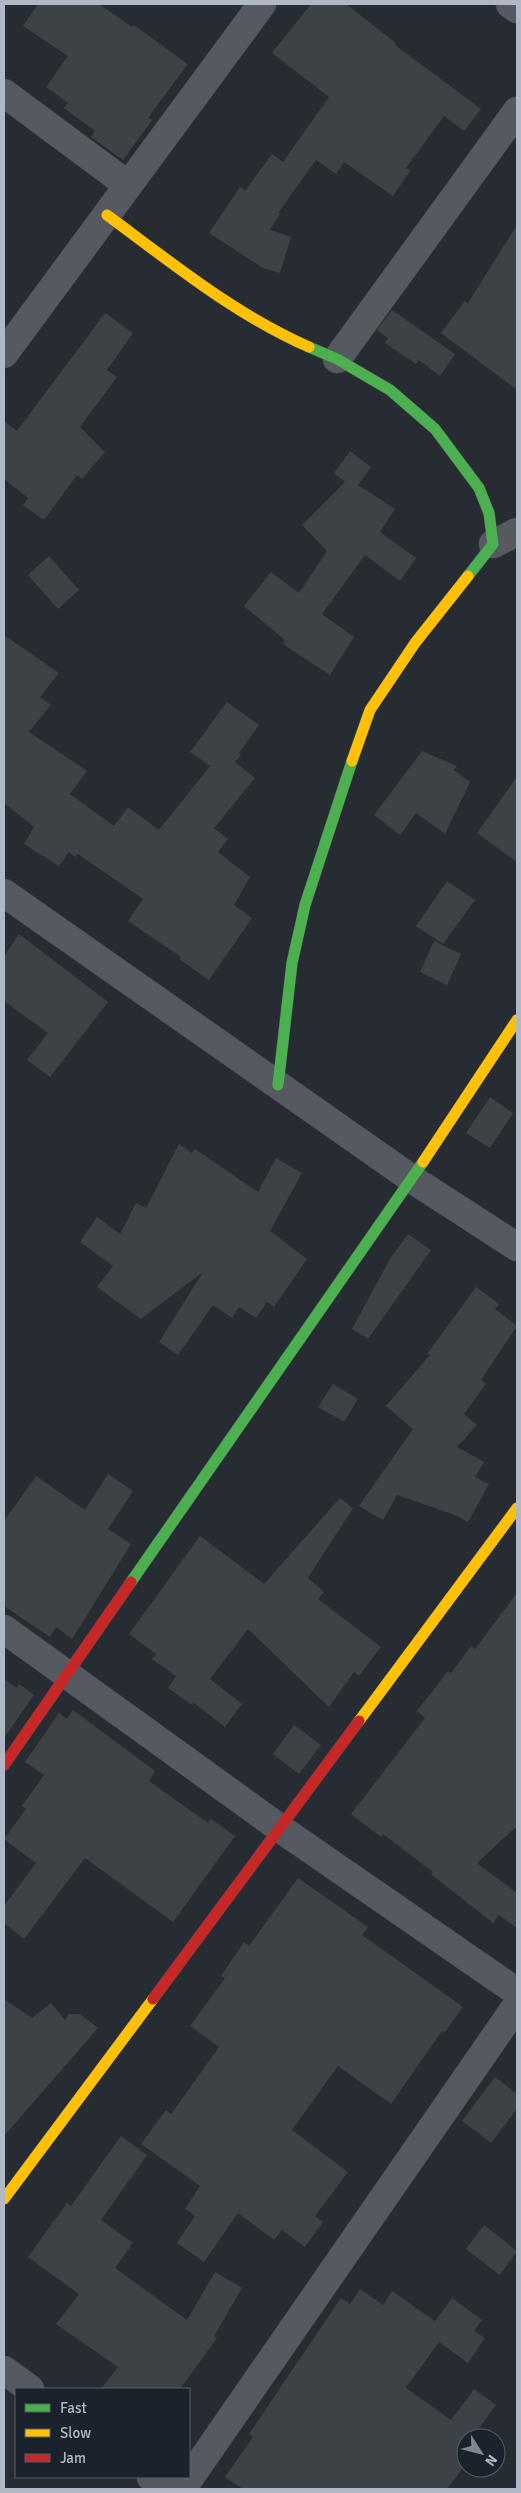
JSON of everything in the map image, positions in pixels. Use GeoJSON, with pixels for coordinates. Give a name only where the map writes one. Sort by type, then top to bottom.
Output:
{"type":"FeatureCollection","features":[{"type":"Feature","properties":{"kind":"street"},"geometry":{"type":"LineString","coordinates":[[4,354],[262,4]]}},
{"type":"Feature","properties":{"kind":"street"},"geometry":{"type":"LineString","coordinates":[[510,4],[517,9]]}},
{"type":"Feature","properties":{"kind":"street"},"geometry":{"type":"LineString","coordinates":[[4,94],[128,185]]}},
{"type":"Feature","properties":{"kind":"street"},"geometry":{"type":"LineString","coordinates":[[338,360],[517,111]]}},
{"type":"Feature","properties":{"kind":"street"},"geometry":{"type":"LineString","coordinates":[[107,215],[230,306],[282,335],[338,360],[390,390],[435,430],[479,488],[489,514],[505,538],[415,643],[370,710],[327,833],[306,905],[292,964],[278,1085]]}},
{"type":"Feature","properties":{"kind":"street"},"geometry":{"type":"LineString","coordinates":[[4,893],[412,1179],[517,1247]]}},
{"type":"Feature","properties":{"kind":"street"},"geometry":{"type":"LineString","coordinates":[[4,1765],[412,1179],[517,1020]]}},
{"type":"Feature","properties":{"kind":"street"},"geometry":{"type":"LineString","coordinates":[[4,2199],[281,1829],[517,1508]]}},
{"type":"Feature","properties":{"kind":"street"},"geometry":{"type":"LineString","coordinates":[[4,1629],[281,1829],[517,1992]]}},
{"type":"Feature","properties":{"kind":"street"},"geometry":{"type":"LineString","coordinates":[[190,2477],[517,2005]]}},
{"type":"Feature","properties":{"kind":"street"},"geometry":{"type":"LineString","coordinates":[[4,2370],[29,2388]]}},
{"type":"Feature","properties":{"kind":"street"},"geometry":{"type":"LineString","coordinates":[[152,2478],[168,2489]]}},
{"type":"Feature","properties":{"kind":"street"},"geometry":{"type":"LineString","coordinates":[[182,2489],[190,2478]]}},
{"type":"Feature","properties":{"kind":"building"},"geometry":{"type":"Polygon","coordinates":[[[38,4],[99,4],[132,27],[134,25],[187,65],[148,118],[152,120],[123,160],[91,137],[95,131],[64,108],[68,103],[46,87],[68,56],[23,26],[38,4]]]}},
{"type":"Feature","properties":{"kind":"building"},"geometry":{"type":"Polygon","coordinates":[[[311,4],[346,4],[396,43],[395,45],[481,109],[464,131],[444,116],[406,168],[410,171],[393,196],[344,162],[336,174],[316,160],[278,213],[280,214],[270,230],[291,237],[280,273],[263,268],[209,233],[240,187],[245,191],[272,154],[283,162],[329,97],[272,53],[311,4]]]}},
{"type":"Feature","properties":{"kind":"building"},"geometry":{"type":"Polygon","coordinates":[[[517,225],[517,390],[441,333],[465,301],[468,303],[517,225]]]}},
{"type":"Feature","properties":{"kind":"building"},"geometry":{"type":"Polygon","coordinates":[[[392,310],[455,354],[440,376],[419,360],[416,364],[385,343],[388,338],[377,330],[392,310]]]}},
{"type":"Feature","properties":{"kind":"building"},"geometry":{"type":"Polygon","coordinates":[[[105,313],[133,333],[107,370],[117,377],[80,427],[105,452],[82,479],[77,475],[44,520],[23,505],[28,498],[4,479],[4,421],[17,431],[105,313]]]}},
{"type":"Feature","properties":{"kind":"building"},"geometry":{"type":"Polygon","coordinates":[[[350,451],[371,467],[358,485],[395,509],[380,532],[416,558],[400,581],[365,555],[322,614],[354,637],[330,675],[283,644],[285,640],[244,606],[271,572],[299,593],[327,551],[302,525],[345,482],[334,473],[350,451]]]}},
{"type":"Feature","properties":{"kind":"building"},"geometry":{"type":"Polygon","coordinates":[[[49,556],[79,590],[58,609],[28,575],[49,556]]]}},
{"type":"Feature","properties":{"kind":"building"},"geometry":{"type":"Polygon","coordinates":[[[4,635],[59,673],[40,697],[51,705],[29,732],[87,771],[70,794],[114,826],[128,807],[159,830],[210,766],[190,752],[227,702],[259,725],[239,753],[241,755],[235,762],[255,778],[214,828],[228,839],[218,852],[250,877],[234,905],[252,918],[209,980],[179,959],[181,957],[128,921],[143,899],[78,854],[75,857],[69,852],[59,866],[24,844],[34,827],[4,803],[4,635]]]}},
{"type":"Feature","properties":{"kind":"building"},"geometry":{"type":"Polygon","coordinates":[[[422,751],[457,766],[454,770],[470,782],[445,834],[416,813],[400,835],[374,815],[422,751]]]}},
{"type":"Feature","properties":{"kind":"building"},"geometry":{"type":"Polygon","coordinates":[[[517,777],[517,862],[477,833],[517,777]]]}},
{"type":"Feature","properties":{"kind":"building"},"geometry":{"type":"Polygon","coordinates":[[[447,881],[475,900],[443,944],[416,926],[447,881]]]}},
{"type":"Feature","properties":{"kind":"building"},"geometry":{"type":"Polygon","coordinates":[[[19,934],[108,1002],[50,1077],[27,1060],[48,1033],[4,1001],[4,956],[19,934]]]}},
{"type":"Feature","properties":{"kind":"building"},"geometry":{"type":"Polygon","coordinates":[[[434,941],[461,954],[447,985],[420,972],[434,941]]]}},
{"type":"Feature","properties":{"kind":"building"},"geometry":{"type":"Polygon","coordinates":[[[490,1097],[513,1113],[490,1148],[466,1133],[490,1097]]]}},
{"type":"Feature","properties":{"kind":"building"},"geometry":{"type":"Polygon","coordinates":[[[179,1144],[192,1153],[195,1149],[258,1192],[276,1158],[302,1173],[270,1231],[307,1259],[274,1307],[267,1302],[256,1318],[239,1307],[232,1318],[213,1305],[178,1355],[159,1342],[203,1272],[141,1319],[97,1287],[113,1266],[80,1242],[97,1217],[120,1234],[136,1203],[146,1208],[179,1144]]]}},
{"type":"Feature","properties":{"kind":"building"},"geometry":{"type":"Polygon","coordinates":[[[408,1234],[431,1250],[368,1339],[352,1329],[390,1259],[408,1234]]]}},
{"type":"Feature","properties":{"kind":"building"},"geometry":{"type":"Polygon","coordinates":[[[476,1287],[499,1304],[495,1309],[517,1326],[481,1380],[486,1384],[464,1414],[477,1425],[457,1447],[484,1462],[475,1477],[489,1484],[468,1522],[455,1515],[397,1495],[383,1520],[359,1506],[413,1429],[386,1406],[430,1355],[427,1354],[476,1287]]]}},
{"type":"Feature","properties":{"kind":"building"},"geometry":{"type":"Polygon","coordinates":[[[333,1384],[358,1399],[344,1422],[318,1407],[333,1384]]]}},
{"type":"Feature","properties":{"kind":"building"},"geometry":{"type":"Polygon","coordinates":[[[108,1474],[133,1491],[108,1529],[131,1544],[72,1639],[56,1627],[50,1637],[4,1606],[4,1521],[36,1476],[85,1510],[108,1474]]]}},
{"type":"Feature","properties":{"kind":"building"},"geometry":{"type":"Polygon","coordinates":[[[340,1498],[353,1508],[308,1578],[324,1592],[318,1599],[381,1647],[359,1676],[354,1672],[329,1707],[248,1629],[210,1679],[242,1704],[225,1727],[194,1703],[192,1705],[168,1688],[176,1676],[152,1659],[156,1654],[129,1634],[200,1536],[264,1584],[340,1498]]]}},
{"type":"Feature","properties":{"kind":"building"},"geometry":{"type":"Polygon","coordinates":[[[517,1593],[517,1826],[477,1863],[517,1893],[517,1928],[499,1915],[493,1923],[431,1874],[433,1872],[383,1834],[381,1837],[351,1814],[425,1718],[417,1711],[448,1671],[451,1673],[471,1646],[475,1649],[517,1593]]]}},
{"type":"Feature","properties":{"kind":"building"},"geometry":{"type":"Polygon","coordinates":[[[4,1679],[17,1688],[19,1684],[34,1695],[4,1738],[4,1679]]]}},
{"type":"Feature","properties":{"kind":"building"},"geometry":{"type":"Polygon","coordinates":[[[73,1710],[155,1771],[149,1781],[208,1823],[211,1819],[235,1836],[173,1922],[85,1858],[24,1939],[4,1923],[4,1906],[36,1863],[4,1839],[26,1809],[22,1806],[44,1775],[25,1762],[59,1713],[67,1719],[73,1710]]]}},
{"type":"Feature","properties":{"kind":"building"},"geometry":{"type":"Polygon","coordinates":[[[294,1725],[321,1745],[299,1774],[273,1754],[294,1725]]]}},
{"type":"Feature","properties":{"kind":"building"},"geometry":{"type":"Polygon","coordinates":[[[298,1878],[368,1927],[362,1935],[463,2007],[445,2032],[442,2031],[391,2104],[338,2066],[292,2130],[348,2172],[315,2216],[323,2222],[305,2247],[282,2230],[274,2240],[238,2213],[204,2262],[177,2243],[195,2216],[185,2209],[200,2186],[141,2144],[166,2110],[171,2114],[219,2047],[190,2026],[225,1978],[221,1976],[244,1942],[249,1946],[298,1878]]]}},
{"type":"Feature","properties":{"kind":"building"},"geometry":{"type":"Polygon","coordinates":[[[4,1999],[32,2018],[51,2003],[65,2020],[69,2014],[80,2014],[98,2028],[4,2136],[4,1999]]]}},
{"type":"Feature","properties":{"kind":"building"},"geometry":{"type":"Polygon","coordinates":[[[495,2077],[517,2094],[517,2109],[491,2143],[462,2121],[495,2077]]]}},
{"type":"Feature","properties":{"kind":"building"},"geometry":{"type":"Polygon","coordinates":[[[121,2136],[147,2155],[101,2220],[133,2243],[115,2268],[187,2320],[215,2272],[242,2288],[214,2336],[217,2338],[181,2388],[102,2388],[118,2367],[56,2324],[79,2294],[28,2257],[67,2203],[71,2206],[121,2136]]]}},
{"type":"Feature","properties":{"kind":"building"},"geometry":{"type":"Polygon","coordinates":[[[484,2225],[517,2251],[500,2275],[466,2249],[484,2225]]]}},
{"type":"Feature","properties":{"kind":"building"},"geometry":{"type":"Polygon","coordinates":[[[360,2289],[383,2305],[392,2291],[435,2321],[452,2298],[482,2320],[474,2331],[485,2338],[468,2363],[439,2342],[406,2388],[451,2420],[474,2389],[496,2405],[479,2428],[456,2428],[456,2477],[447,2489],[243,2489],[225,2477],[253,2437],[249,2434],[341,2298],[350,2304],[360,2289]]]}},
{"type":"Feature","properties":{"kind":"traffic: fast"},"geometry":{"type":"LineString","coordinates":[[309,347],[337,359],[390,390],[435,429],[479,488],[489,513],[493,544],[468,576]]}},
{"type":"Feature","properties":{"kind":"traffic: fast"},"geometry":{"type":"LineString","coordinates":[[278,1085],[292,963],[305,905],[352,761]]}},
{"type":"Feature","properties":{"kind":"traffic: fast"},"geometry":{"type":"LineString","coordinates":[[131,1582],[423,1162]]}},
{"type":"Feature","properties":{"kind":"traffic: slow"},"geometry":{"type":"LineString","coordinates":[[107,215],[204,287],[281,334],[309,347]]}},
{"type":"Feature","properties":{"kind":"traffic: slow"},"geometry":{"type":"LineString","coordinates":[[352,761],[370,710],[415,643],[468,576]]}},
{"type":"Feature","properties":{"kind":"traffic: slow"},"geometry":{"type":"LineString","coordinates":[[423,1162],[517,1020]]}},
{"type":"Feature","properties":{"kind":"traffic: slow"},"geometry":{"type":"LineString","coordinates":[[359,1721],[517,1508]]}},
{"type":"Feature","properties":{"kind":"traffic: slow"},"geometry":{"type":"LineString","coordinates":[[4,2199],[153,1999]]}},
{"type":"Feature","properties":{"kind":"traffic: jam"},"geometry":{"type":"LineString","coordinates":[[4,1765],[131,1582]]}},
{"type":"Feature","properties":{"kind":"traffic: jam"},"geometry":{"type":"LineString","coordinates":[[153,1999],[359,1721]]}}]}
